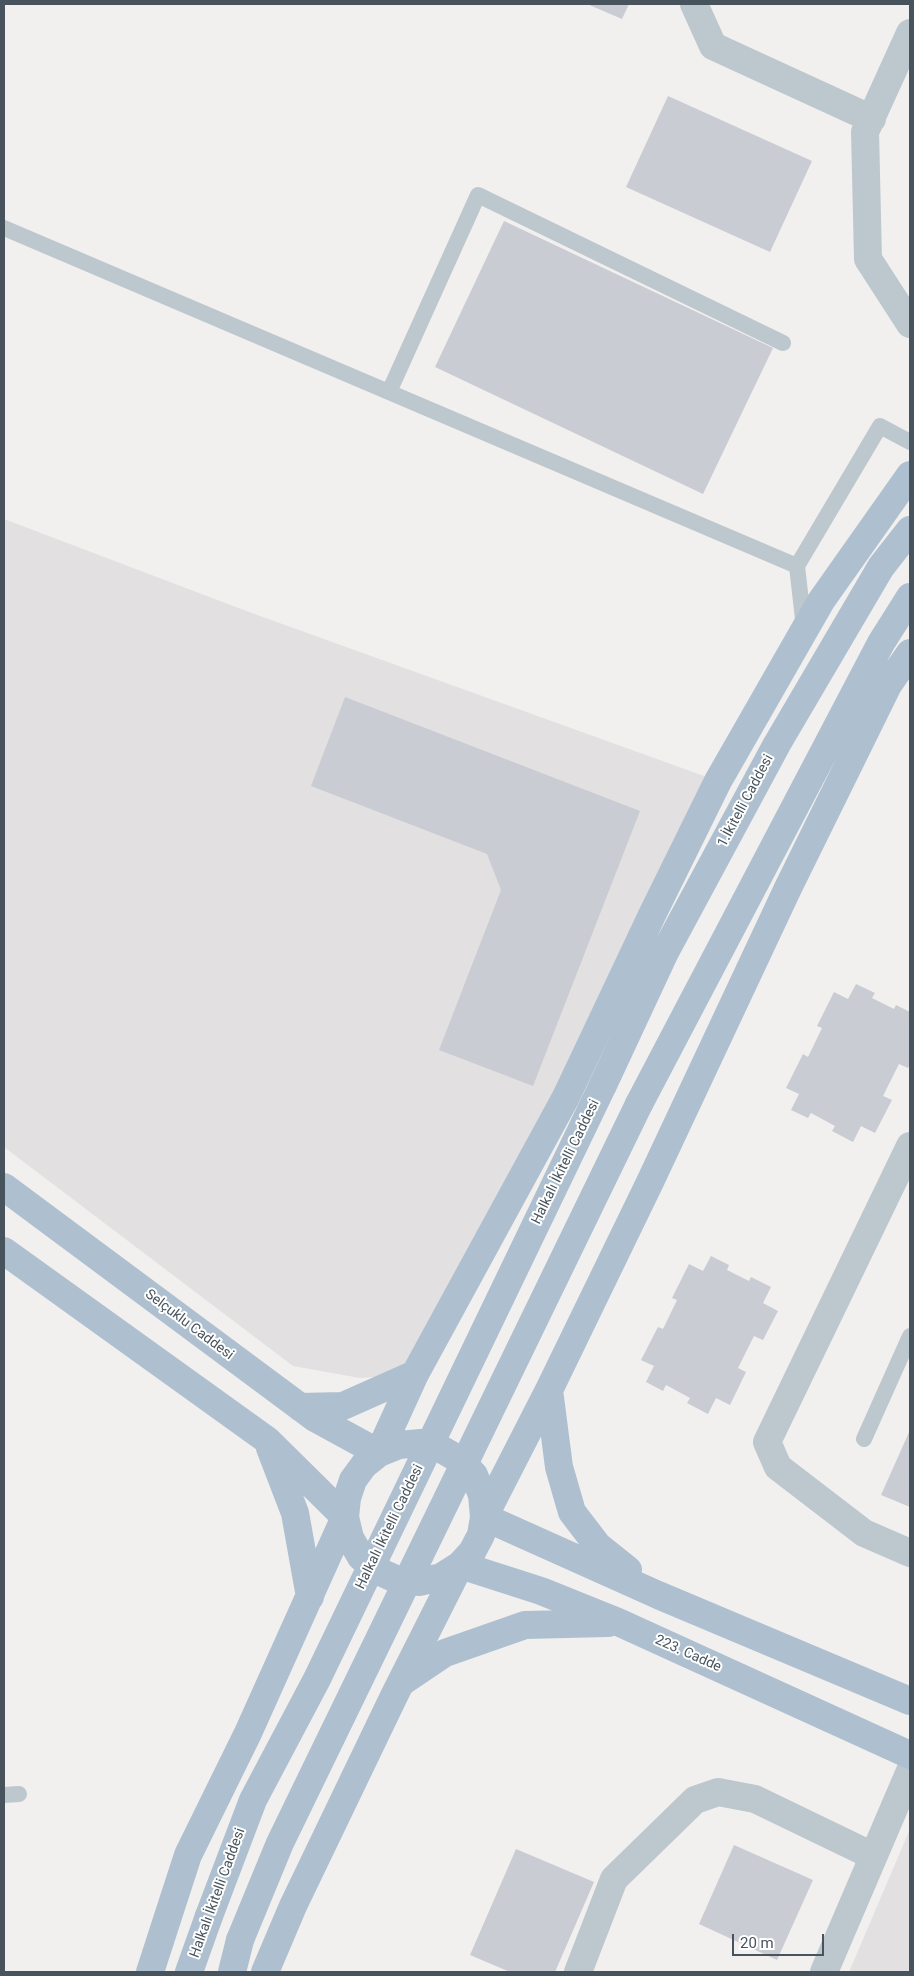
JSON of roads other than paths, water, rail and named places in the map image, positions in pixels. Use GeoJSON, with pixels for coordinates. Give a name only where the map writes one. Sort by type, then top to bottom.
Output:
{"type":"FeatureCollection","features":[{"type":"Feature","properties":{"kind":"main road"},"geometry":{"type":"LineString","coordinates":[[379,1453],[415,1374],[566,1097],[718,781],[821,601],[910,475]]}},
{"type":"Feature","properties":{"kind":"main road","name":"1.İkitelli Caddesi"},"geometry":{"type":"LineString","coordinates":[[602,1085],[665,952],[777,744],[881,567],[910,530]]}},
{"type":"Feature","properties":{"kind":"main road"},"geometry":{"type":"LineString","coordinates":[[232,1972],[240,1940],[280,1843],[639,1104],[825,753],[881,643],[910,597]]}},
{"type":"Feature","properties":{"kind":"main road"},"geometry":{"type":"LineString","coordinates":[[484,1516],[549,1390],[788,888],[888,685],[910,652]]}},
{"type":"Feature","properties":{"kind":"main road"},"geometry":{"type":"LineString","coordinates":[[788,888],[825,753]]}},
{"type":"Feature","properties":{"kind":"main road","name":"Halkalı İkitelli Caddesi"},"geometry":{"type":"LineString","coordinates":[[189,1972],[253,1800],[316,1679],[602,1085]]}},
{"type":"Feature","properties":{"kind":"main road","name":"Selçuklu Caddesi"},"geometry":{"type":"LineString","coordinates":[[4,1187],[314,1418],[379,1453]]}},
{"type":"Feature","properties":{"kind":"main road"},"geometry":{"type":"LineString","coordinates":[[4,1251],[267,1440],[345,1516],[350,1538],[361,1557],[378,1571],[398,1580],[420,1582],[441,1577],[460,1565],[472,1552],[481,1535],[484,1516],[482,1495],[474,1476],[460,1460],[441,1448],[421,1443],[406,1444],[379,1453],[364,1465],[353,1480],[347,1498],[345,1516],[310,1597],[248,1733],[188,1855],[150,1972]]}},
{"type":"Feature","properties":{"kind":"main road"},"geometry":{"type":"LineString","coordinates":[[300,1407],[343,1406],[415,1374]]}},
{"type":"Feature","properties":{"kind":"main road"},"geometry":{"type":"LineString","coordinates":[[549,1390],[559,1467],[572,1512],[598,1546],[658,1595]]}},
{"type":"Feature","properties":{"kind":"main road"},"geometry":{"type":"LineString","coordinates":[[267,1440],[295,1514],[310,1597]]}},
{"type":"Feature","properties":{"kind":"main road"},"geometry":{"type":"LineString","coordinates":[[484,1516],[658,1595],[910,1701]]}},
{"type":"Feature","properties":{"kind":"main road"},"geometry":{"type":"LineString","coordinates":[[266,1972],[293,1906],[460,1565]]}},
{"type":"Feature","properties":{"kind":"main road","name":"223. Cadde"},"geometry":{"type":"LineString","coordinates":[[460,1565],[541,1591],[618,1622],[910,1755]]}},
{"type":"Feature","properties":{"kind":"main road"},"geometry":{"type":"LineString","coordinates":[[401,1683],[445,1653],[525,1626],[618,1622]]}},
{"type":"Feature","properties":{"kind":"street"},"geometry":{"type":"LineString","coordinates":[[694,4],[713,46],[872,119]]}},
{"type":"Feature","properties":{"kind":"street"},"geometry":{"type":"LineString","coordinates":[[910,33],[866,132],[868,259],[910,324]]}},
{"type":"Feature","properties":{"kind":"street"},"geometry":{"type":"LineString","coordinates":[[910,1146],[767,1442],[778,1467],[864,1533],[910,1553]]}},
{"type":"Feature","properties":{"kind":"street"},"geometry":{"type":"LineString","coordinates":[[824,1972],[910,1771]]}},
{"type":"Feature","properties":{"kind":"street"},"geometry":{"type":"LineString","coordinates":[[578,1972],[614,1879],[694,1800],[718,1792],[755,1799],[873,1856]]}},
{"type":"Feature","properties":{"kind":"lane"},"geometry":{"type":"LineString","coordinates":[[389,392],[478,195],[783,343]]}},
{"type":"Feature","properties":{"kind":"lane"},"geometry":{"type":"LineString","coordinates":[[4,228],[797,566]]}},
{"type":"Feature","properties":{"kind":"lane"},"geometry":{"type":"LineString","coordinates":[[804,630],[797,566],[880,426],[910,442]]}},
{"type":"Feature","properties":{"kind":"lane"},"geometry":{"type":"LineString","coordinates":[[864,1440],[910,1336]]}}]}
